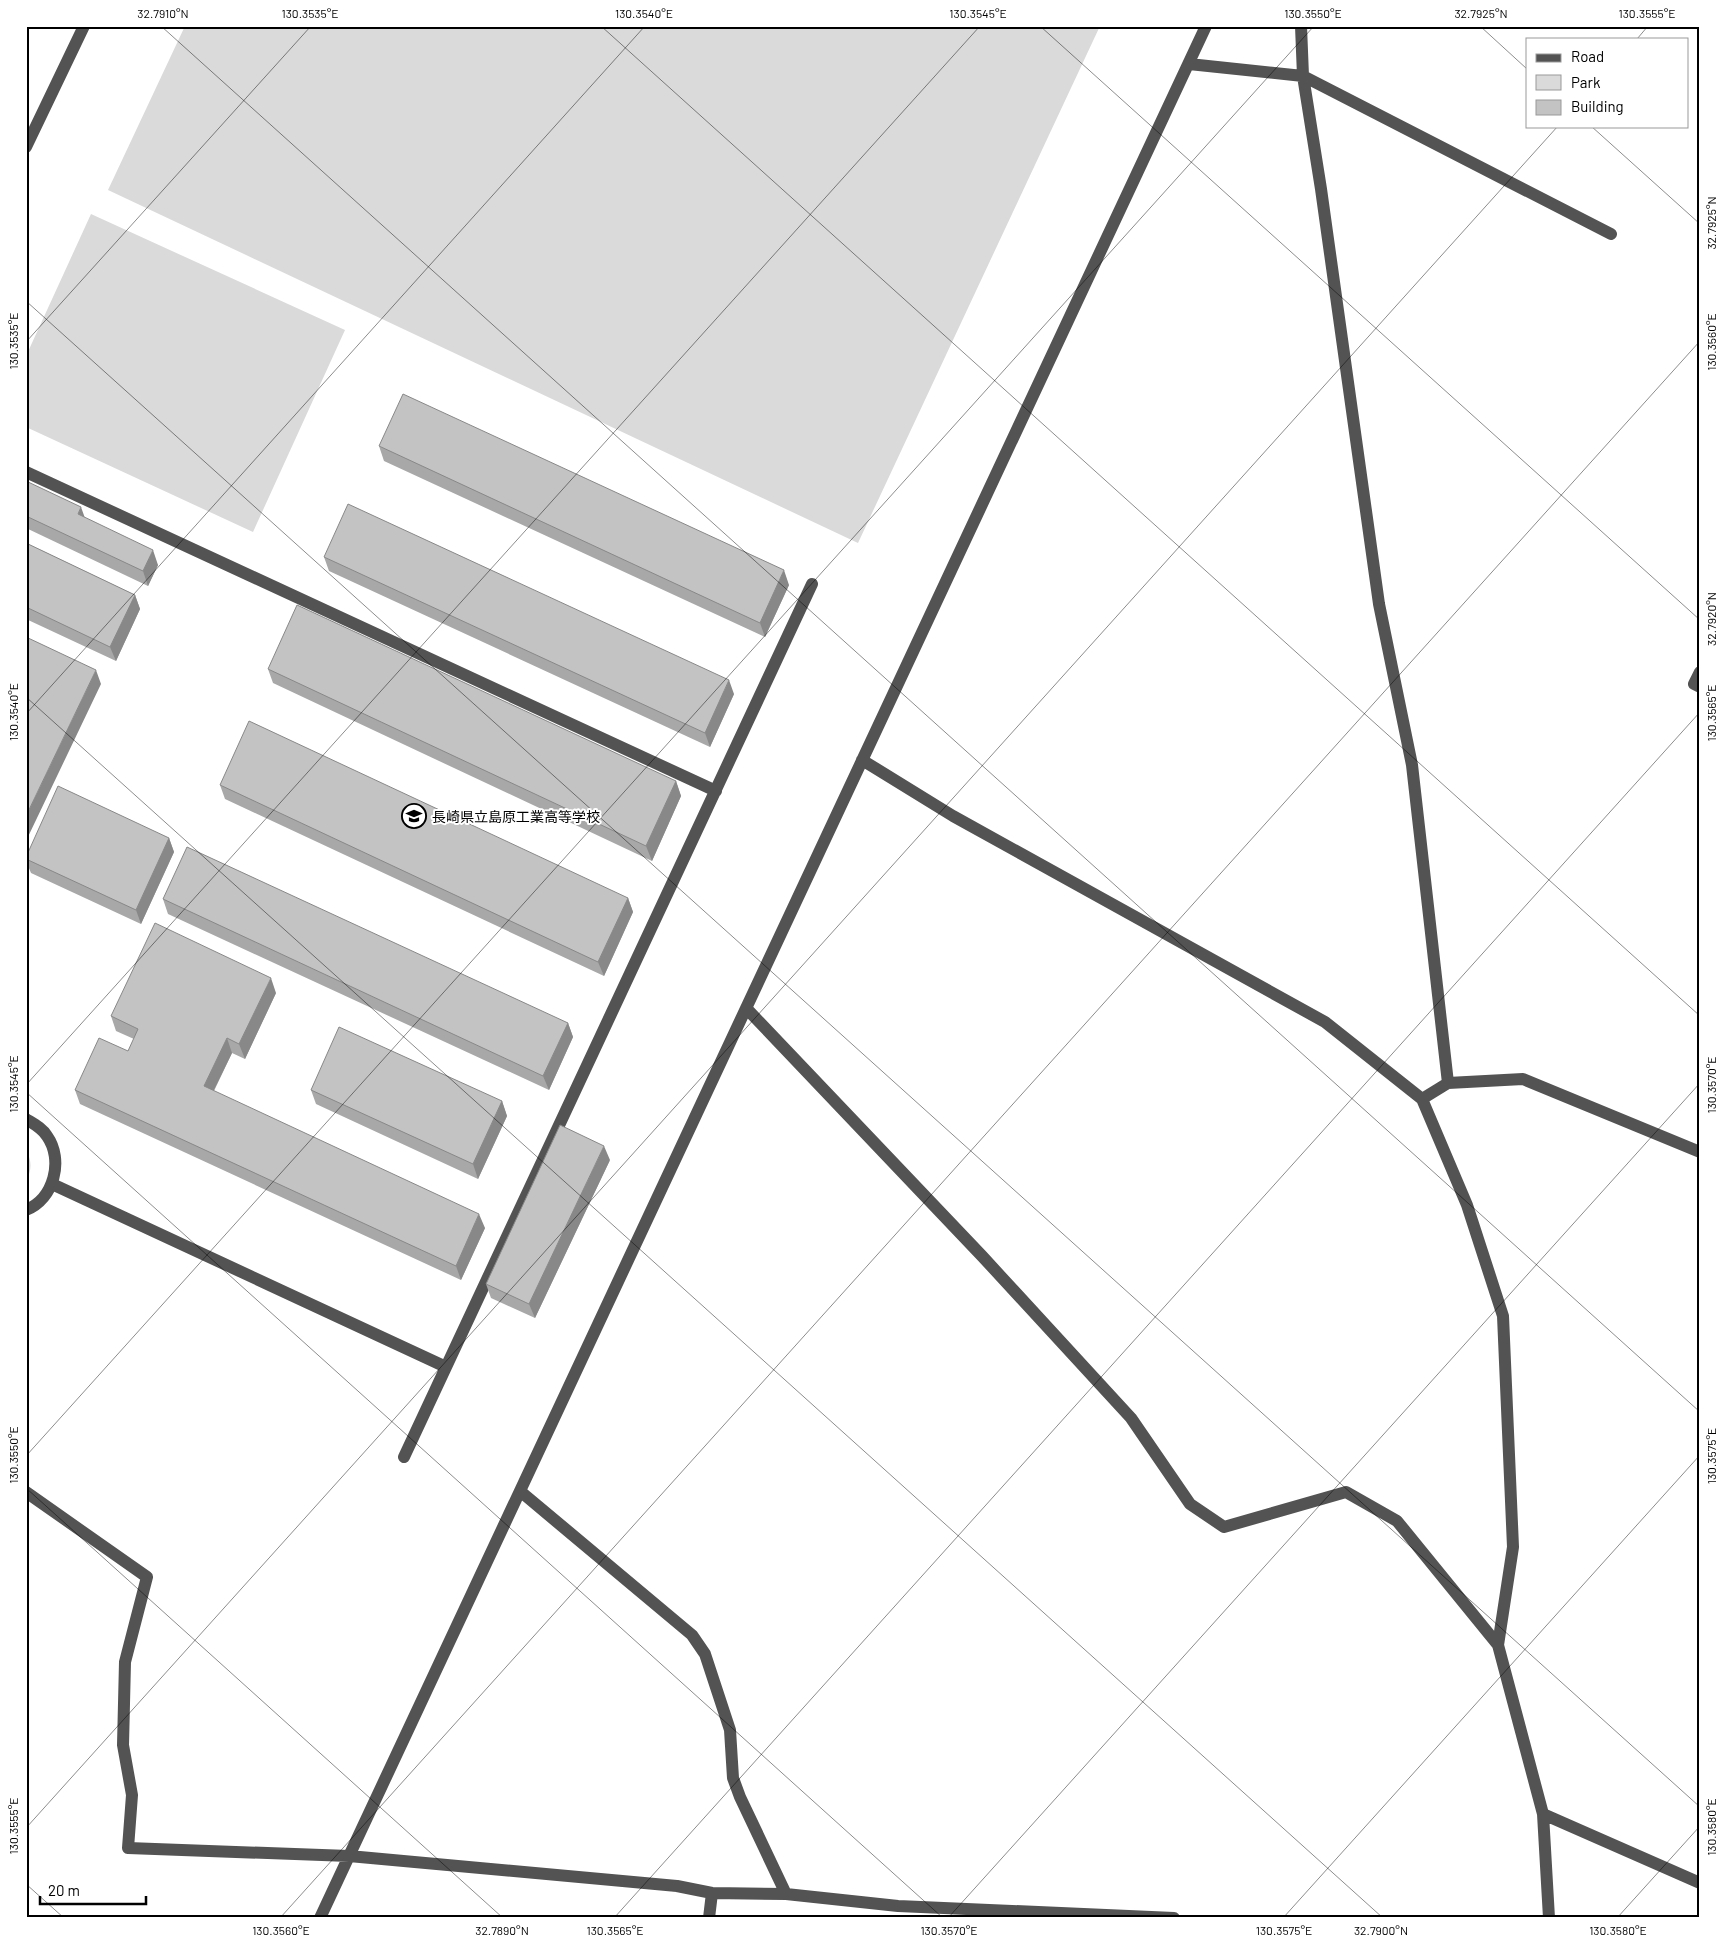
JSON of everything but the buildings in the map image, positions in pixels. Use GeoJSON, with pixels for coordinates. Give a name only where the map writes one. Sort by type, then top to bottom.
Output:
{"type":"FeatureCollection","features":[{"type":"Feature","properties":{"kind":"street"},"geometry":{"type":"LineString","coordinates":[[26,147],[84,26]]}},
{"type":"Feature","properties":{"kind":"street"},"geometry":{"type":"LineString","coordinates":[[320,1918],[1206,26]]}},
{"type":"Feature","properties":{"kind":"street"},"geometry":{"type":"LineString","coordinates":[[1301,26],[1303,76],[1321,189],[1379,604],[1412,765],[1448,1083]]}},
{"type":"Feature","properties":{"kind":"street"},"geometry":{"type":"LineString","coordinates":[[1188,64],[1303,76],[1611,234]]}},
{"type":"Feature","properties":{"kind":"street"},"geometry":{"type":"LineString","coordinates":[[26,472],[716,791]]}},
{"type":"Feature","properties":{"kind":"street"},"geometry":{"type":"LineString","coordinates":[[404,1457],[812,584]]}},
{"type":"Feature","properties":{"kind":"street"},"geometry":{"type":"LineString","coordinates":[[1700,672],[1694,684],[1700,687]]}},
{"type":"Feature","properties":{"kind":"street"},"geometry":{"type":"LineString","coordinates":[[862,760],[953,816],[1325,1022],[1422,1099],[1466,1205],[1502,1316],[1514,1547],[1498,1646]]}},
{"type":"Feature","properties":{"kind":"street"},"geometry":{"type":"LineString","coordinates":[[746,1008],[982,1256],[1131,1418],[1190,1504],[1224,1527],[1346,1492],[1397,1521],[1498,1646],[1543,1814],[1549,1918]]}},
{"type":"Feature","properties":{"kind":"street"},"geometry":{"type":"LineString","coordinates":[[1422,1099],[1448,1083],[1523,1079],[1700,1152]]}},
{"type":"Feature","properties":{"kind":"street"},"geometry":{"type":"LineString","coordinates":[[26,1118],[37,1125],[48,1137],[54,1152],[56,1168],[52,1184],[44,1197],[26,1210]]}},
{"type":"Feature","properties":{"kind":"street"},"geometry":{"type":"LineString","coordinates":[[52,1184],[446,1367]]}},
{"type":"Feature","properties":{"kind":"street"},"geometry":{"type":"LineString","coordinates":[[520,1491],[692,1635],[705,1654],[730,1730],[733,1778],[740,1797],[786,1894]]}},
{"type":"Feature","properties":{"kind":"street"},"geometry":{"type":"LineString","coordinates":[[26,1492],[147,1577],[125,1662],[123,1745],[132,1795],[128,1848],[349,1856],[677,1886],[712,1893],[786,1894],[957,1913],[1174,1918]]}},
{"type":"Feature","properties":{"kind":"street"},"geometry":{"type":"LineString","coordinates":[[1543,1814],[1700,1883]]}},
{"type":"Feature","properties":{"kind":"street"},"geometry":{"type":"LineString","coordinates":[[709,1918],[712,1893]]}},
{"type":"Feature","properties":{"kind":"green space"},"geometry":{"type":"Polygon","coordinates":[[[185,26],[1100,26],[858,543],[108,190],[185,26]]]}},
{"type":"Feature","properties":{"kind":"green space"},"geometry":{"type":"Polygon","coordinates":[[[91,214],[345,330],[253,532],[26,427],[26,356],[91,214]]]}},
{"type":"Feature","properties":{"kind":"green space"},"geometry":{"type":"Polygon","coordinates":[[[26,1150],[31,1166],[26,1181],[26,1150]]]}},
{"type":"Feature","properties":{"kind":"place","name":"長崎県立島原工業高等学校"},"geometry":{"type":"Point","coordinates":[414,816]}}]}
